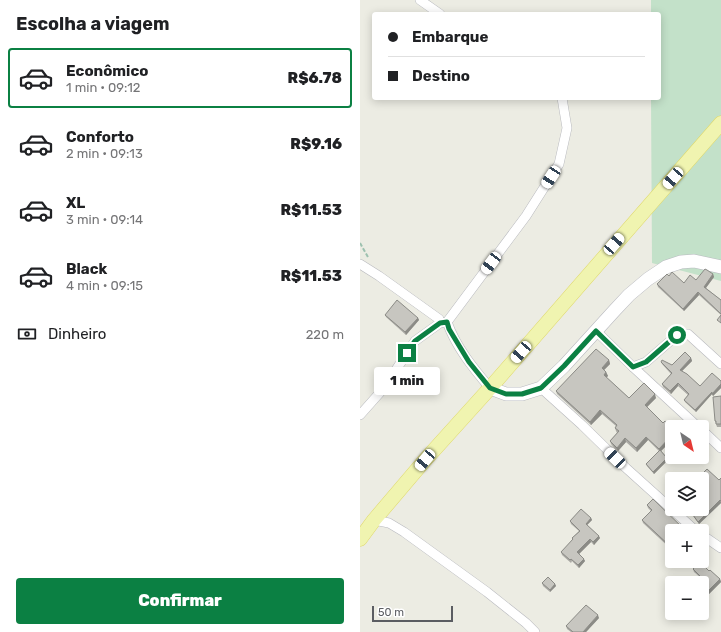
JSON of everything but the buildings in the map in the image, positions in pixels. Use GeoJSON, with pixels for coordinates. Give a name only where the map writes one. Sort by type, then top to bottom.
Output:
{"type":"FeatureCollection","features":[{"type":"Feature","properties":{"kind":"main road"},"geometry":{"type":"LineString","coordinates":[[360,539],[374,520],[425,460],[490,388],[721,123]]}},
{"type":"Feature","properties":{"kind":"street"},"geometry":{"type":"LineString","coordinates":[[420,0],[437,12]]}},
{"type":"Feature","properties":{"kind":"street"},"geometry":{"type":"LineString","coordinates":[[360,415],[384,388],[415,341],[443,322],[526,216],[559,164],[567,128],[562,100]]}},
{"type":"Feature","properties":{"kind":"street"},"geometry":{"type":"LineString","coordinates":[[360,264],[443,322],[449,329],[469,362],[490,388],[506,394],[522,394],[541,388],[564,366],[629,295],[648,279],[666,267],[681,262],[694,261],[721,267]]}},
{"type":"Feature","properties":{"kind":"street"},"geometry":{"type":"LineString","coordinates":[[596,331],[690,420]]}},
{"type":"Feature","properties":{"kind":"street"},"geometry":{"type":"LineString","coordinates":[[633,367],[646,362],[677,335],[688,334],[721,364]]}},
{"type":"Feature","properties":{"kind":"street"},"geometry":{"type":"LineString","coordinates":[[541,388],[688,524]]}},
{"type":"Feature","properties":{"kind":"street"},"geometry":{"type":"LineString","coordinates":[[709,437],[721,448]]}},
{"type":"Feature","properties":{"kind":"street"},"geometry":{"type":"LineString","coordinates":[[374,520],[389,523],[404,532],[487,592],[535,632]]}},
{"type":"Feature","properties":{"kind":"street"},"geometry":{"type":"LineString","coordinates":[[709,540],[721,548]]}},
{"type":"Feature","properties":{"kind":"green space"},"geometry":{"type":"Polygon","coordinates":[[[651,0],[721,0],[721,281],[652,263],[651,100],[661,100],[661,12],[651,12],[651,0]]]}},
{"type":"Feature","properties":{"kind":"route"},"geometry":{"type":"LineString","coordinates":[[407,353],[415,341],[440,323],[447,322],[449,329],[469,362],[490,388],[506,394],[522,394],[541,388],[564,366],[596,331],[633,367],[646,362],[677,335]]}}]}
